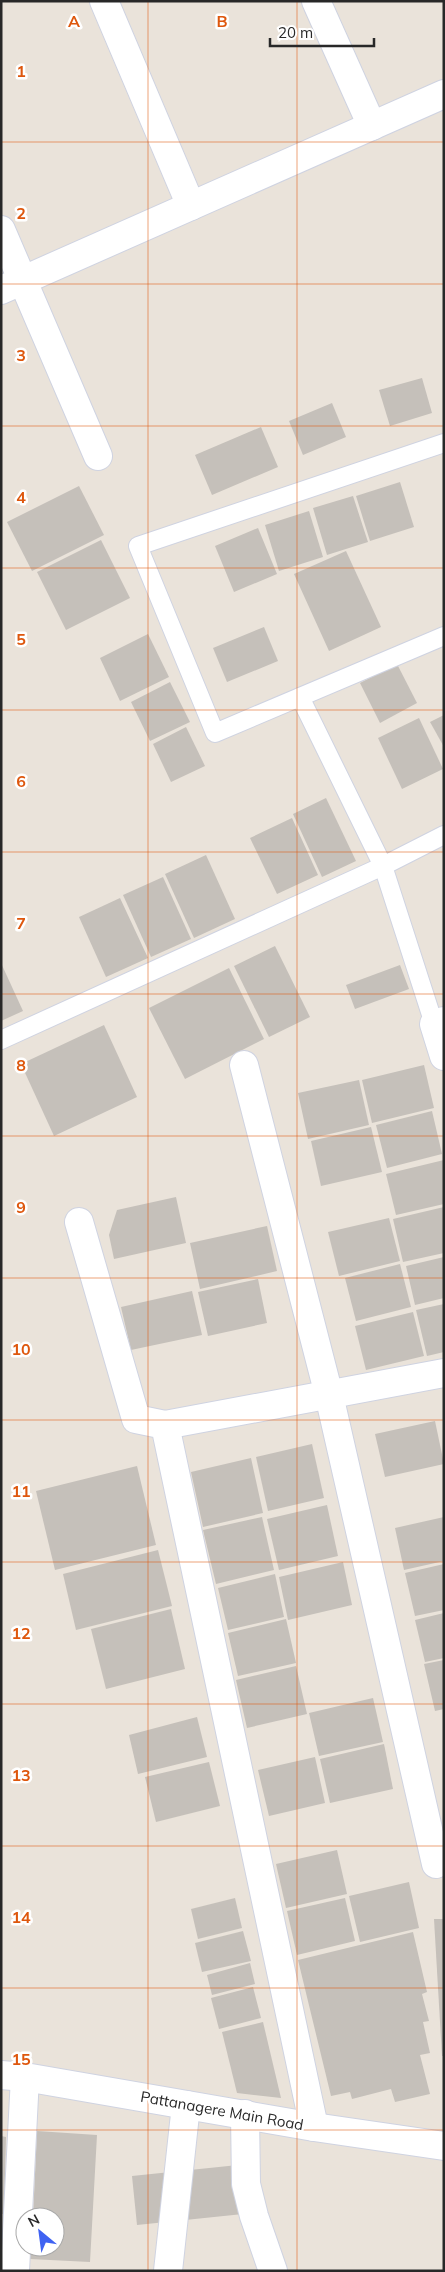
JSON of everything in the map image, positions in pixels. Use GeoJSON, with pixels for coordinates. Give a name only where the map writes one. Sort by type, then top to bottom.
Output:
{"type":"FeatureCollection","features":[{"type":"Feature","properties":{"kind":"street"},"geometry":{"type":"LineString","coordinates":[[104,1],[192,206]]}},
{"type":"Feature","properties":{"kind":"street"},"geometry":{"type":"LineString","coordinates":[[316,1],[372,126]]}},
{"type":"Feature","properties":{"kind":"street"},"geometry":{"type":"LineString","coordinates":[[12,286],[444,94]]}},
{"type":"Feature","properties":{"kind":"street"},"geometry":{"type":"LineString","coordinates":[[1,230],[12,286],[98,456]]}},
{"type":"Feature","properties":{"kind":"street"},"geometry":{"type":"LineString","coordinates":[[439,1023],[444,1056]]}},
{"type":"Feature","properties":{"kind":"street"},"geometry":{"type":"LineString","coordinates":[[244,1065],[329,1394],[436,1864]]}},
{"type":"Feature","properties":{"kind":"street"},"geometry":{"type":"LineString","coordinates":[[79,1222],[136,1419],[165,1425],[444,1374]]}},
{"type":"Feature","properties":{"kind":"street"},"geometry":{"type":"LineString","coordinates":[[165,1425],[314,2127]]}},
{"type":"Feature","properties":{"kind":"street"},"geometry":{"type":"LineString","coordinates":[[13,2076],[14,2271]]}},
{"type":"Feature","properties":{"kind":"street","name":"Pattanagere Main Road"},"geometry":{"type":"LineString","coordinates":[[13,2076],[314,2127],[444,2146]]}},
{"type":"Feature","properties":{"kind":"street"},"geometry":{"type":"LineString","coordinates":[[168,2271],[186,2105]]}},
{"type":"Feature","properties":{"kind":"street"},"geometry":{"type":"LineString","coordinates":[[245,2114],[246,2184],[254,2216],[273,2271]]}},
{"type":"Feature","properties":{"kind":"lane"},"geometry":{"type":"LineString","coordinates":[[444,443],[138,546],[215,733],[444,636]]}},
{"type":"Feature","properties":{"kind":"lane"},"geometry":{"type":"LineString","coordinates":[[300,697],[383,866],[439,1023]]}},
{"type":"Feature","properties":{"kind":"lane"},"geometry":{"type":"LineString","coordinates":[[1,1040],[383,866],[444,835]]}},
{"type":"Feature","properties":{"kind":"building"},"geometry":{"type":"Polygon","coordinates":[[[422,378],[432,413],[390,426],[379,390],[422,378]]]}},
{"type":"Feature","properties":{"kind":"building"},"geometry":{"type":"Polygon","coordinates":[[[332,403],[346,437],[303,455],[289,421],[332,403]]]}},
{"type":"Feature","properties":{"kind":"building"},"geometry":{"type":"Polygon","coordinates":[[[261,427],[278,467],[212,495],[195,455],[261,427]]]}},
{"type":"Feature","properties":{"kind":"building"},"geometry":{"type":"Polygon","coordinates":[[[400,482],[414,527],[370,541],[356,496],[400,482]]]}},
{"type":"Feature","properties":{"kind":"building"},"geometry":{"type":"Polygon","coordinates":[[[79,486],[104,535],[32,571],[7,522],[79,486]]]}},
{"type":"Feature","properties":{"kind":"building"},"geometry":{"type":"Polygon","coordinates":[[[353,496],[368,542],[327,555],[313,508],[353,496]]]}},
{"type":"Feature","properties":{"kind":"building"},"geometry":{"type":"Polygon","coordinates":[[[309,511],[323,557],[279,571],[265,525],[309,511]]]}},
{"type":"Feature","properties":{"kind":"building"},"geometry":{"type":"Polygon","coordinates":[[[258,528],[277,574],[234,592],[215,546],[258,528]]]}},
{"type":"Feature","properties":{"kind":"building"},"geometry":{"type":"Polygon","coordinates":[[[101,540],[130,598],[66,630],[37,572],[101,540]]]}},
{"type":"Feature","properties":{"kind":"building"},"geometry":{"type":"Polygon","coordinates":[[[346,551],[381,627],[329,651],[294,574],[346,551]]]}},
{"type":"Feature","properties":{"kind":"building"},"geometry":{"type":"Polygon","coordinates":[[[264,627],[278,661],[227,682],[213,648],[264,627]]]}},
{"type":"Feature","properties":{"kind":"building"},"geometry":{"type":"Polygon","coordinates":[[[148,634],[169,677],[120,701],[100,658],[148,634]]]}},
{"type":"Feature","properties":{"kind":"building"},"geometry":{"type":"Polygon","coordinates":[[[397,664],[417,703],[380,723],[360,683],[397,664]]]}},
{"type":"Feature","properties":{"kind":"building"},"geometry":{"type":"Polygon","coordinates":[[[170,682],[190,722],[150,741],[131,702],[170,682]]]}},
{"type":"Feature","properties":{"kind":"building"},"geometry":{"type":"Polygon","coordinates":[[[444,715],[444,747],[430,722],[444,715]]]}},
{"type":"Feature","properties":{"kind":"building"},"geometry":{"type":"Polygon","coordinates":[[[419,718],[443,769],[402,789],[378,738],[419,718]]]}},
{"type":"Feature","properties":{"kind":"building"},"geometry":{"type":"Polygon","coordinates":[[[186,727],[205,766],[171,782],[153,744],[186,727]]]}},
{"type":"Feature","properties":{"kind":"building"},"geometry":{"type":"Polygon","coordinates":[[[326,798],[356,861],[322,877],[293,814],[326,798]]]}},
{"type":"Feature","properties":{"kind":"building"},"geometry":{"type":"Polygon","coordinates":[[[292,818],[318,875],[277,894],[250,838],[292,818]]]}},
{"type":"Feature","properties":{"kind":"building"},"geometry":{"type":"Polygon","coordinates":[[[206,855],[235,919],[194,938],[165,874],[206,855]]]}},
{"type":"Feature","properties":{"kind":"building"},"geometry":{"type":"Polygon","coordinates":[[[163,877],[191,939],[151,957],[123,895],[163,877]]]}},
{"type":"Feature","properties":{"kind":"building"},"geometry":{"type":"Polygon","coordinates":[[[120,898],[148,958],[106,977],[79,917],[120,898]]]}},
{"type":"Feature","properties":{"kind":"building"},"geometry":{"type":"Polygon","coordinates":[[[275,946],[310,1017],[269,1037],[234,966],[275,946]]]}},
{"type":"Feature","properties":{"kind":"building"},"geometry":{"type":"Polygon","coordinates":[[[1,963],[23,1011],[1,1021],[1,963]]]}},
{"type":"Feature","properties":{"kind":"building"},"geometry":{"type":"Polygon","coordinates":[[[400,965],[409,989],[355,1009],[346,985],[400,965]]]}},
{"type":"Feature","properties":{"kind":"building"},"geometry":{"type":"Polygon","coordinates":[[[229,968],[264,1039],[185,1079],[149,1008],[229,968]]]}},
{"type":"Feature","properties":{"kind":"building"},"geometry":{"type":"Polygon","coordinates":[[[104,1025],[137,1097],[54,1136],[21,1064],[104,1025]]]}},
{"type":"Feature","properties":{"kind":"building"},"geometry":{"type":"Polygon","coordinates":[[[424,1065],[434,1108],[372,1123],[362,1080],[424,1065]]]}},
{"type":"Feature","properties":{"kind":"building"},"geometry":{"type":"Polygon","coordinates":[[[359,1080],[369,1125],[308,1139],[298,1093],[359,1080]]]}},
{"type":"Feature","properties":{"kind":"building"},"geometry":{"type":"Polygon","coordinates":[[[432,1111],[442,1154],[387,1168],[376,1125],[432,1111]]]}},
{"type":"Feature","properties":{"kind":"building"},"geometry":{"type":"Polygon","coordinates":[[[371,1127],[382,1172],[321,1186],[311,1141],[371,1127]]]}},
{"type":"Feature","properties":{"kind":"building"},"geometry":{"type":"Polygon","coordinates":[[[444,1160],[444,1204],[396,1215],[386,1174],[444,1160]]]}},
{"type":"Feature","properties":{"kind":"building"},"geometry":{"type":"Polygon","coordinates":[[[176,1197],[186,1243],[114,1259],[109,1235],[117,1210],[176,1197]]]}},
{"type":"Feature","properties":{"kind":"building"},"geometry":{"type":"Polygon","coordinates":[[[444,1207],[444,1253],[403,1262],[393,1219],[444,1207]]]}},
{"type":"Feature","properties":{"kind":"building"},"geometry":{"type":"Polygon","coordinates":[[[389,1218],[400,1261],[339,1276],[328,1232],[389,1218]]]}},
{"type":"Feature","properties":{"kind":"building"},"geometry":{"type":"Polygon","coordinates":[[[267,1226],[277,1271],[200,1289],[190,1243],[267,1226]]]}},
{"type":"Feature","properties":{"kind":"building"},"geometry":{"type":"Polygon","coordinates":[[[444,1257],[444,1298],[415,1305],[406,1266],[444,1257]]]}},
{"type":"Feature","properties":{"kind":"building"},"geometry":{"type":"Polygon","coordinates":[[[400,1264],[411,1307],[356,1321],[345,1278],[400,1264]]]}},
{"type":"Feature","properties":{"kind":"building"},"geometry":{"type":"Polygon","coordinates":[[[258,1279],[267,1323],[208,1336],[198,1292],[258,1279]]]}},
{"type":"Feature","properties":{"kind":"building"},"geometry":{"type":"Polygon","coordinates":[[[192,1291],[202,1335],[131,1350],[121,1307],[192,1291]]]}},
{"type":"Feature","properties":{"kind":"building"},"geometry":{"type":"Polygon","coordinates":[[[444,1304],[444,1352],[427,1356],[416,1310],[444,1304]]]}},
{"type":"Feature","properties":{"kind":"building"},"geometry":{"type":"Polygon","coordinates":[[[413,1312],[424,1356],[366,1370],[355,1326],[413,1312]]]}},
{"type":"Feature","properties":{"kind":"building"},"geometry":{"type":"Polygon","coordinates":[[[435,1421],[444,1464],[385,1477],[375,1434],[435,1421]]]}},
{"type":"Feature","properties":{"kind":"building"},"geometry":{"type":"Polygon","coordinates":[[[312,1444],[324,1498],[268,1511],[256,1457],[312,1444]]]}},
{"type":"Feature","properties":{"kind":"building"},"geometry":{"type":"Polygon","coordinates":[[[251,1458],[263,1513],[203,1527],[191,1472],[251,1458]]]}},
{"type":"Feature","properties":{"kind":"building"},"geometry":{"type":"Polygon","coordinates":[[[137,1466],[156,1545],[55,1570],[36,1491],[137,1466]]]}},
{"type":"Feature","properties":{"kind":"building"},"geometry":{"type":"Polygon","coordinates":[[[327,1505],[338,1556],[279,1570],[267,1519],[327,1505]]]}},
{"type":"Feature","properties":{"kind":"building"},"geometry":{"type":"Polygon","coordinates":[[[262,1517],[274,1570],[216,1584],[203,1530],[262,1517]]]}},
{"type":"Feature","properties":{"kind":"building"},"geometry":{"type":"Polygon","coordinates":[[[444,1517],[444,1561],[404,1570],[395,1528],[444,1517]]]}},
{"type":"Feature","properties":{"kind":"building"},"geometry":{"type":"Polygon","coordinates":[[[158,1550],[172,1606],[76,1630],[63,1574],[158,1550]]]}},
{"type":"Feature","properties":{"kind":"building"},"geometry":{"type":"Polygon","coordinates":[[[343,1562],[352,1605],[288,1620],[279,1577],[343,1562]]]}},
{"type":"Feature","properties":{"kind":"building"},"geometry":{"type":"Polygon","coordinates":[[[444,1564],[444,1610],[415,1616],[405,1573],[444,1564]]]}},
{"type":"Feature","properties":{"kind":"building"},"geometry":{"type":"Polygon","coordinates":[[[275,1574],[284,1617],[228,1630],[218,1588],[275,1574]]]}},
{"type":"Feature","properties":{"kind":"building"},"geometry":{"type":"Polygon","coordinates":[[[171,1609],[185,1669],[106,1689],[91,1629],[171,1609]]]}},
{"type":"Feature","properties":{"kind":"building"},"geometry":{"type":"Polygon","coordinates":[[[444,1613],[444,1658],[425,1662],[415,1620],[444,1613]]]}},
{"type":"Feature","properties":{"kind":"building"},"geometry":{"type":"Polygon","coordinates":[[[286,1619],[296,1663],[238,1676],[228,1633],[286,1619]]]}},
{"type":"Feature","properties":{"kind":"building"},"geometry":{"type":"Polygon","coordinates":[[[444,1660],[444,1709],[435,1711],[424,1664],[444,1660]]]}},
{"type":"Feature","properties":{"kind":"building"},"geometry":{"type":"Polygon","coordinates":[[[296,1666],[307,1714],[247,1728],[236,1680],[296,1666]]]}},
{"type":"Feature","properties":{"kind":"building"},"geometry":{"type":"Polygon","coordinates":[[[373,1698],[383,1742],[319,1756],[309,1713],[373,1698]]]}},
{"type":"Feature","properties":{"kind":"building"},"geometry":{"type":"Polygon","coordinates":[[[197,1717],[207,1757],[138,1774],[129,1735],[197,1717]]]}},
{"type":"Feature","properties":{"kind":"building"},"geometry":{"type":"Polygon","coordinates":[[[384,1744],[393,1789],[330,1803],[320,1759],[384,1744]]]}},
{"type":"Feature","properties":{"kind":"building"},"geometry":{"type":"Polygon","coordinates":[[[315,1757],[325,1803],[269,1816],[258,1770],[315,1757]]]}},
{"type":"Feature","properties":{"kind":"building"},"geometry":{"type":"Polygon","coordinates":[[[209,1762],[220,1806],[156,1822],[145,1777],[209,1762]]]}},
{"type":"Feature","properties":{"kind":"building"},"geometry":{"type":"Polygon","coordinates":[[[337,1850],[347,1894],[286,1908],[276,1864],[337,1850]]]}},
{"type":"Feature","properties":{"kind":"building"},"geometry":{"type":"Polygon","coordinates":[[[409,1882],[419,1928],[360,1942],[349,1896],[409,1882]]]}},
{"type":"Feature","properties":{"kind":"building"},"geometry":{"type":"Polygon","coordinates":[[[235,1898],[242,1928],[198,1939],[191,1909],[235,1898]]]}},
{"type":"Feature","properties":{"kind":"building"},"geometry":{"type":"Polygon","coordinates":[[[345,1898],[355,1941],[297,1955],[287,1911],[345,1898]]]}},
{"type":"Feature","properties":{"kind":"building"},"geometry":{"type":"Polygon","coordinates":[[[434,1919],[444,1919],[444,2056],[442,2056],[434,1919]]]}},
{"type":"Feature","properties":{"kind":"building"},"geometry":{"type":"Polygon","coordinates":[[[243,1931],[251,1961],[202,1972],[195,1943],[243,1931]]]}},
{"type":"Feature","properties":{"kind":"building"},"geometry":{"type":"Polygon","coordinates":[[[413,1932],[427,1992],[422,1994],[429,2021],[423,2022],[430,2053],[420,2055],[430,2094],[395,2102],[391,2089],[352,2099],[350,2092],[331,2096],[298,1960],[413,1932]]]}},
{"type":"Feature","properties":{"kind":"building"},"geometry":{"type":"Polygon","coordinates":[[[250,1963],[255,1984],[212,1995],[207,1975],[250,1963]]]}},
{"type":"Feature","properties":{"kind":"building"},"geometry":{"type":"Polygon","coordinates":[[[253,1987],[261,2018],[219,2029],[211,1998],[253,1987]]]}},
{"type":"Feature","properties":{"kind":"building"},"geometry":{"type":"Polygon","coordinates":[[[263,2022],[281,2098],[237,2093],[222,2032],[263,2022]]]}},
{"type":"Feature","properties":{"kind":"building"},"geometry":{"type":"Polygon","coordinates":[[[37,2131],[97,2135],[90,2262],[30,2259],[30,2257],[65,2257],[65,2207],[33,2207],[37,2131]]]}},
{"type":"Feature","properties":{"kind":"building"},"geometry":{"type":"Polygon","coordinates":[[[1,2136],[6,2137],[4,2214],[1,2214],[1,2136]]]}},
{"type":"Feature","properties":{"kind":"building"},"geometry":{"type":"Polygon","coordinates":[[[238,2165],[243,2214],[137,2225],[132,2176],[238,2165]]]}}]}
